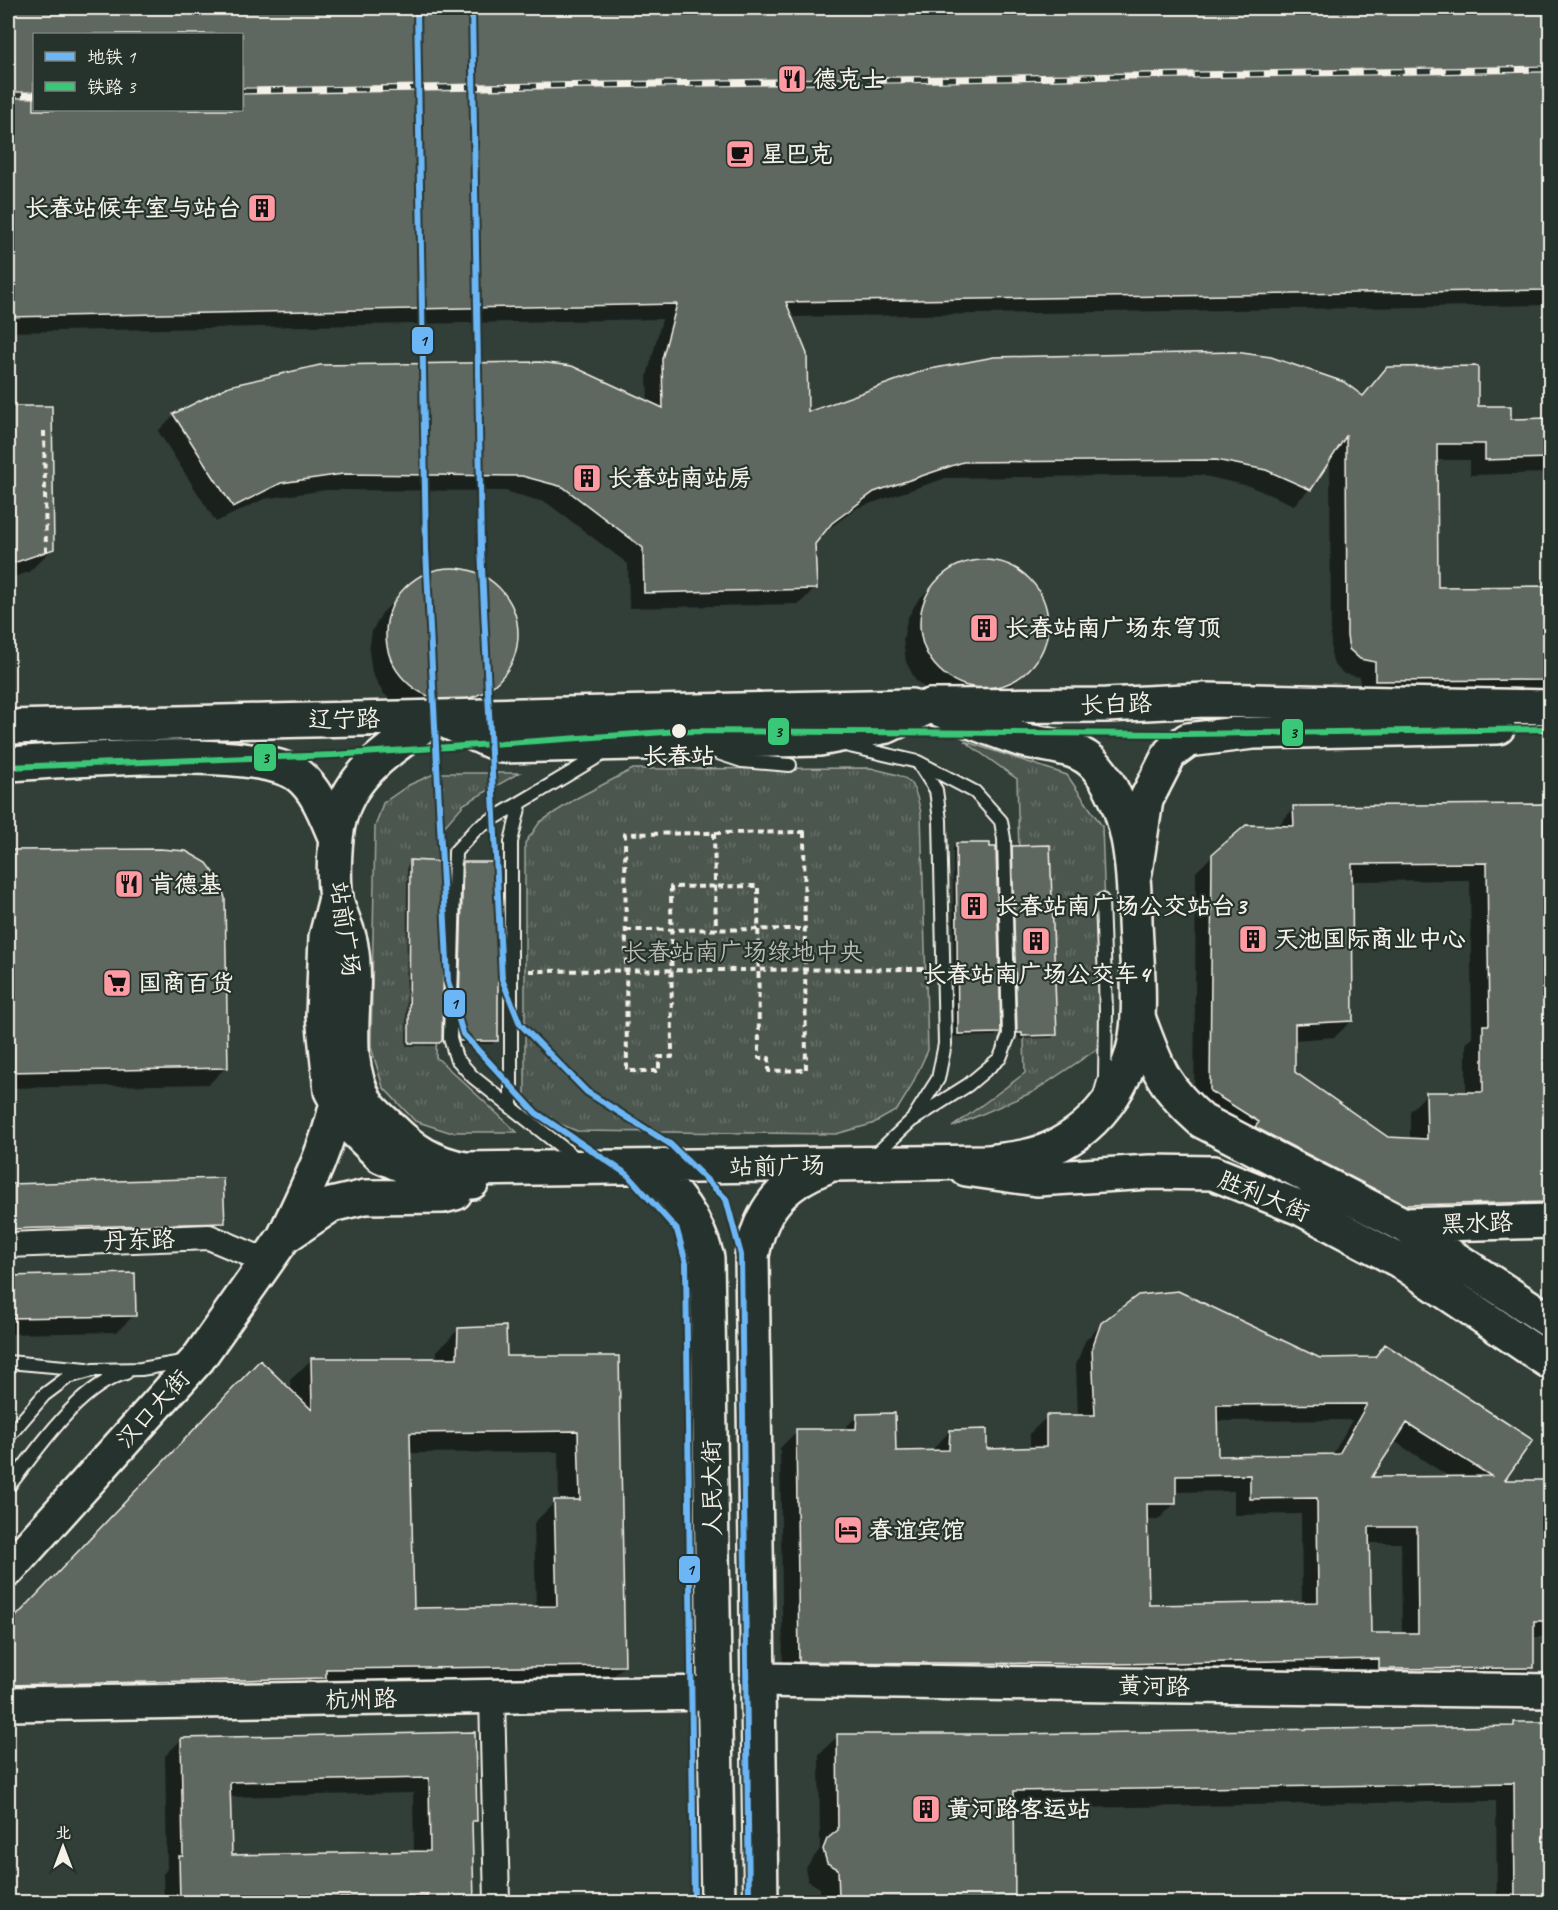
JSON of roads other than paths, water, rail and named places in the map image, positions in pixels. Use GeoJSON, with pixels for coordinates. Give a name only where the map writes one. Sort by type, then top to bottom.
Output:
{"type":"FeatureCollection","features":[{"type":"Feature","properties":{"kind":"main road","name":"长白路"},"geometry":{"type":"LineString","coordinates":[[681,710],[1106,705],[1205,700],[1551,707]]}},
{"type":"Feature","properties":{"kind":"main road"},"geometry":{"type":"LineString","coordinates":[[435,717],[501,746],[819,739],[887,726],[930,706]]}},
{"type":"Feature","properties":{"kind":"main road","name":"站前广场"},"geometry":{"type":"LineString","coordinates":[[435,717],[378,758],[359,780],[340,815],[336,839],[336,898],[351,945],[352,1058],[356,1080],[368,1104],[422,1156],[442,1165],[465,1169],[988,1162],[1026,1157],[1048,1150],[1072,1137],[1095,1119],[1115,1093],[1130,1065],[1138,1017],[1134,877],[1120,808],[1095,764],[1078,752],[1021,739],[930,706]]}},
{"type":"Feature","properties":{"kind":"main road","name":"辽宁路"},"geometry":{"type":"LineString","coordinates":[[8,727],[681,710]]}},
{"type":"Feature","properties":{"kind":"main road"},"geometry":{"type":"LineString","coordinates":[[1134,877],[1146,800],[1170,753],[1188,740],[1252,732],[1551,726]]}},
{"type":"Feature","properties":{"kind":"main road"},"geometry":{"type":"LineString","coordinates":[[8,764],[129,758],[226,758],[269,764],[299,776],[319,801],[336,839]]}},
{"type":"Feature","properties":{"kind":"main road"},"geometry":{"type":"LineString","coordinates":[[336,898],[326,937],[323,1016],[331,1091],[350,1126],[381,1156],[422,1174],[464,1182],[551,1182],[590,1169]]}},
{"type":"Feature","properties":{"kind":"main road","name":"胜利大街"},"geometry":{"type":"LineString","coordinates":[[1138,1017],[1159,1073],[1176,1098],[1202,1121],[1404,1225],[1551,1322]]}},
{"type":"Feature","properties":{"kind":"main road"},"geometry":{"type":"LineString","coordinates":[[275,1249],[320,1161],[330,1135],[337,1102]]}},
{"type":"Feature","properties":{"kind":"main road","name":"胜利大街"},"geometry":{"type":"LineString","coordinates":[[938,1163],[1036,1179],[1150,1172],[1213,1173],[1300,1208],[1400,1261],[1551,1362]]}},
{"type":"Feature","properties":{"kind":"main road","name":"人民大街"},"geometry":{"type":"LineString","coordinates":[[760,1902],[752,1256],[762,1216],[776,1199],[793,1183],[828,1165]]}},
{"type":"Feature","properties":{"kind":"main road","name":"人民大街"},"geometry":{"type":"LineString","coordinates":[[644,1168],[661,1179],[693,1220],[706,1258],[718,1902]]}},
{"type":"Feature","properties":{"kind":"main road"},"geometry":{"type":"LineString","coordinates":[[275,1249],[331,1205],[365,1197],[443,1196],[492,1182]]}},
{"type":"Feature","properties":{"kind":"main road","name":"黑水路"},"geometry":{"type":"LineString","coordinates":[[1404,1225],[1551,1221]]}},
{"type":"Feature","properties":{"kind":"main road","name":"汉口大街"},"geometry":{"type":"LineString","coordinates":[[8,1570],[198,1359],[275,1249]]}},
{"type":"Feature","properties":{"kind":"main road","name":"黄河路"},"geometry":{"type":"LineString","coordinates":[[757,1680],[1551,1691]]}},
{"type":"Feature","properties":{"kind":"main road","name":"杭州路"},"geometry":{"type":"LineString","coordinates":[[8,1704],[715,1693]]}},
{"type":"Feature","properties":{"kind":"street","name":"丹东路"},"geometry":{"type":"LineString","coordinates":[[8,1245],[208,1237],[275,1249]]}},
{"type":"Feature","properties":{"kind":"street"},"geometry":{"type":"LineString","coordinates":[[492,1697],[497,1902]]}},
{"type":"Feature","properties":{"kind":"lane"},"geometry":{"type":"LineString","coordinates":[[819,739],[918,762],[975,792],[1001,821],[1009,1035],[1000,1058],[968,1085],[911,1121],[865,1164]]}},
{"type":"Feature","properties":{"kind":"lane"},"geometry":{"type":"LineString","coordinates":[[694,741],[714,752],[742,761],[790,765]]}},
{"type":"Feature","properties":{"kind":"lane"},"geometry":{"type":"LineString","coordinates":[[590,1169],[473,1077],[456,1058],[450,1038],[455,852],[476,828],[623,742]]}},
{"type":"Feature","properties":{"kind":"lane"},"geometry":{"type":"LineString","coordinates":[[911,1121],[938,1079],[945,1044],[940,820],[936,790],[918,762]]}},
{"type":"Feature","properties":{"kind":"lane"},"geometry":{"type":"LineString","coordinates":[[511,1107],[511,842],[520,804]]}},
{"type":"Feature","properties":{"kind":"lane"},"geometry":{"type":"LineString","coordinates":[[1095,1119],[1105,1078],[1105,955],[1102,900]]}},
{"type":"Feature","properties":{"kind":"lane"},"geometry":{"type":"LineString","coordinates":[[8,1362],[93,1370],[141,1368],[198,1359]]}},
{"type":"Feature","properties":{"kind":"lane"},"geometry":{"type":"LineString","coordinates":[[8,1487],[80,1400],[114,1376],[141,1368]]}},
{"type":"Feature","properties":{"kind":"lane"},"geometry":{"type":"LineString","coordinates":[[8,1437],[44,1395],[68,1377],[93,1370]]}},
{"type":"Feature","properties":{"kind":"railway"},"geometry":{"type":"LineString","coordinates":[[243,91],[1550,69]]}},
{"type":"Feature","properties":{"kind":"railway"},"geometry":{"type":"LineString","coordinates":[[8,95],[33,95]]}},
{"type":"Feature","properties":{"kind":"metro line","name":"1"},"geometry":{"type":"LineString","coordinates":[[417,8],[426,550],[448,981],[463,1034],[536,1113],[628,1175],[677,1230],[686,1263],[694,1902]]}},
{"type":"Feature","properties":{"kind":"metro line","name":"1"},"geometry":{"type":"LineString","coordinates":[[472,8],[481,548],[502,979],[520,1024],[587,1092],[670,1144],[726,1199],[741,1255],[749,1902]]}},
{"type":"Feature","properties":{"kind":"rail line","name":"3"},"geometry":{"type":"LineString","coordinates":[[8,767],[334,755],[679,731],[1185,734],[1550,729]]}},
{"type":"Feature","properties":{"kind":"place","name":"德克士"},"geometry":{"type":"Point","coordinates":[792,79]}},
{"type":"Feature","properties":{"kind":"place","name":"星巴克"},"geometry":{"type":"Point","coordinates":[740,154]}},
{"type":"Feature","properties":{"kind":"place","name":"长春站候车室与站台"},"geometry":{"type":"Point","coordinates":[262,208]}},
{"type":"Feature","properties":{"kind":"place","name":"长春站南站房"},"geometry":{"type":"Point","coordinates":[587,478]}},
{"type":"Feature","properties":{"kind":"place","name":"长春站南广场东穹顶"},"geometry":{"type":"Point","coordinates":[984,628]}},
{"type":"Feature","properties":{"kind":"place","name":"长春站"},"geometry":{"type":"Point","coordinates":[679,731]}},
{"type":"Feature","properties":{"kind":"place","name":"肯德基"},"geometry":{"type":"Point","coordinates":[129,884]}},
{"type":"Feature","properties":{"kind":"place","name":"长春站南广场公交站台3"},"geometry":{"type":"Point","coordinates":[974,906]}},
{"type":"Feature","properties":{"kind":"place","name":"天池国际商业中心"},"geometry":{"type":"Point","coordinates":[1253,939]}},
{"type":"Feature","properties":{"kind":"place","name":"长春站南广场公交车4"},"geometry":{"type":"Point","coordinates":[1036,941]}},
{"type":"Feature","properties":{"kind":"place","name":"国商百货"},"geometry":{"type":"Point","coordinates":[117,983]}},
{"type":"Feature","properties":{"kind":"place","name":"春谊宾馆"},"geometry":{"type":"Point","coordinates":[848,1530]}},
{"type":"Feature","properties":{"kind":"place","name":"黄河路客运站"},"geometry":{"type":"Point","coordinates":[926,1809]}},
{"type":"Feature","properties":{"kind":"park label","name":"长春站南广场绿地中央"},"geometry":{"type":"Point","coordinates":[743,952]}}]}
